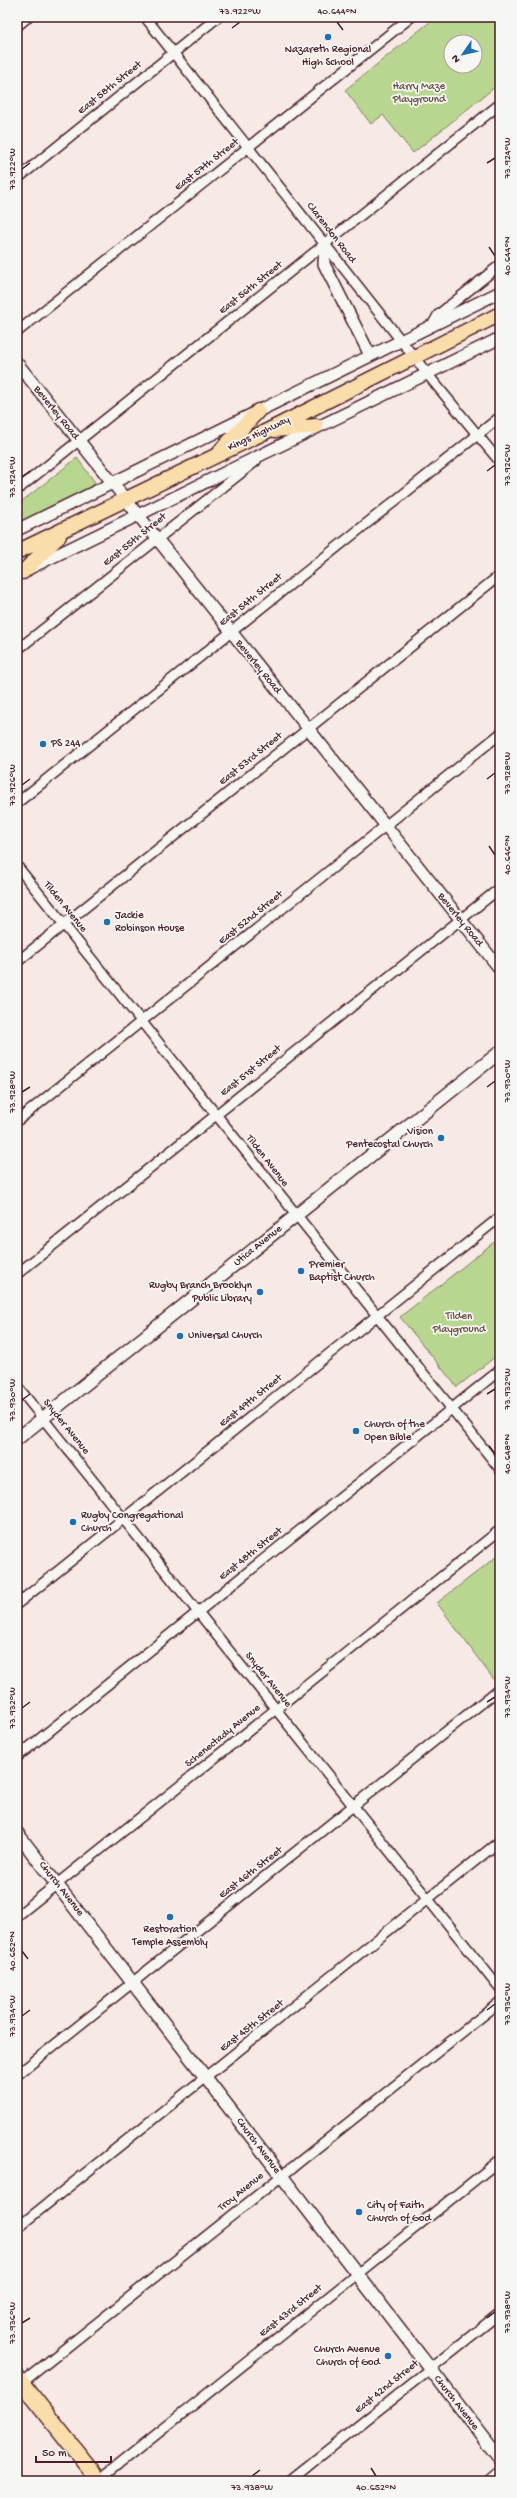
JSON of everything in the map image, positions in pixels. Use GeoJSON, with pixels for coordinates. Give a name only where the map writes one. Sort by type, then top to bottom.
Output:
{"type":"FeatureCollection","features":[{"type":"Feature","properties":{"kind":"highway"},"geometry":{"type":"LineString","coordinates":[[19,2382],[99,2481]]}},
{"type":"Feature","properties":{"kind":"main road","name":"Kings Highway"},"geometry":{"type":"LineString","coordinates":[[17,552],[267,431],[413,356],[500,314]]}},
{"type":"Feature","properties":{"kind":"main road"},"geometry":{"type":"LineString","coordinates":[[214,457],[258,411]]}},
{"type":"Feature","properties":{"kind":"main road"},"geometry":{"type":"LineString","coordinates":[[267,431],[316,426]]}},
{"type":"Feature","properties":{"kind":"main road"},"geometry":{"type":"LineString","coordinates":[[20,573],[68,527]]}},
{"type":"Feature","properties":{"kind":"main road","name":"Utica Avenue"},"geometry":{"type":"LineString","coordinates":[[17,1439],[500,1052]]}},
{"type":"Feature","properties":{"kind":"main road","name":"Church Avenue"},"geometry":{"type":"LineString","coordinates":[[17,1833],[500,2459]]}},
{"type":"Feature","properties":{"kind":"street"},"geometry":{"type":"LineString","coordinates":[[17,26],[28,17]]}},
{"type":"Feature","properties":{"kind":"street","name":"Clarendon Road"},"geometry":{"type":"LineString","coordinates":[[145,17],[401,341],[500,462]]}},
{"type":"Feature","properties":{"kind":"street","name":"East 58th Street"},"geometry":{"type":"LineString","coordinates":[[17,179],[218,17]]}},
{"type":"Feature","properties":{"kind":"street","name":"East 57th Street"},"geometry":{"type":"LineString","coordinates":[[17,332],[412,17]]}},
{"type":"Feature","properties":{"kind":"street","name":"East 56th Street"},"geometry":{"type":"LineString","coordinates":[[17,490],[500,104]]}},
{"type":"Feature","properties":{"kind":"street"},"geometry":{"type":"LineString","coordinates":[[325,245],[324,264],[370,355]]}},
{"type":"Feature","properties":{"kind":"street"},"geometry":{"type":"LineString","coordinates":[[432,326],[438,315],[500,265]]}},
{"type":"Feature","properties":{"kind":"street","name":"Kings Highway"},"geometry":{"type":"LineString","coordinates":[[17,530],[500,292]]}},
{"type":"Feature","properties":{"kind":"street","name":"Kings Highway"},"geometry":{"type":"LineString","coordinates":[[20,573],[269,451],[316,426],[500,338]]}},
{"type":"Feature","properties":{"kind":"street","name":"Beverley Road"},"geometry":{"type":"LineString","coordinates":[[17,364],[500,969]]}},
{"type":"Feature","properties":{"kind":"street","name":"East 54th Street"},"geometry":{"type":"LineString","coordinates":[[17,803],[500,417]]}},
{"type":"Feature","properties":{"kind":"street","name":"East 55th Street"},"geometry":{"type":"LineString","coordinates":[[17,650],[156,538],[269,451]]}},
{"type":"Feature","properties":{"kind":"street","name":"East 53rd Street"},"geometry":{"type":"LineString","coordinates":[[17,962],[500,575]]}},
{"type":"Feature","properties":{"kind":"street","name":"East 52nd Street"},"geometry":{"type":"LineString","coordinates":[[17,1121],[500,734]]}},
{"type":"Feature","properties":{"kind":"street","name":"Tilden Avenue"},"geometry":{"type":"LineString","coordinates":[[17,866],[500,1469]]}},
{"type":"Feature","properties":{"kind":"street","name":"East 51st Street"},"geometry":{"type":"LineString","coordinates":[[17,1274],[500,888]]}},
{"type":"Feature","properties":{"kind":"street","name":"East 49th Street"},"geometry":{"type":"LineString","coordinates":[[17,1604],[500,1217]]}},
{"type":"Feature","properties":{"kind":"street","name":"East 48th Street"},"geometry":{"type":"LineString","coordinates":[[17,1757],[500,1370]]}},
{"type":"Feature","properties":{"kind":"street","name":"Snyder Avenue"},"geometry":{"type":"LineString","coordinates":[[17,1386],[353,1807],[429,1898],[500,1989]]}},
{"type":"Feature","properties":{"kind":"street","name":"Schenectady Avenue"},"geometry":{"type":"LineString","coordinates":[[17,1916],[500,1530]]}},
{"type":"Feature","properties":{"kind":"street","name":"East 46th Street"},"geometry":{"type":"LineString","coordinates":[[17,2075],[498,1690]]}},
{"type":"Feature","properties":{"kind":"street","name":"East 45th Street"},"geometry":{"type":"LineString","coordinates":[[17,2228],[500,1841]]}},
{"type":"Feature","properties":{"kind":"street","name":"Troy Avenue"},"geometry":{"type":"LineString","coordinates":[[19,2382],[500,2002]]}},
{"type":"Feature","properties":{"kind":"street","name":"East 43rd Street"},"geometry":{"type":"LineString","coordinates":[[99,2481],[500,2160]]}},
{"type":"Feature","properties":{"kind":"street","name":"East 42nd Street"},"geometry":{"type":"LineString","coordinates":[[289,2481],[500,2313]]}},
{"type":"Feature","properties":{"kind":"street"},"geometry":{"type":"LineString","coordinates":[[488,2481],[500,2471]]}},
{"type":"Feature","properties":{"kind":"green space","name":"Harry Maze Playground"},"geometry":{"type":"Polygon","coordinates":[[[436,17],[500,17],[500,83],[413,153],[383,115],[371,124],[345,90],[436,17]]]}},
{"type":"Feature","properties":{"kind":"green space"},"geometry":{"type":"Polygon","coordinates":[[[77,458],[97,485],[17,524],[17,505],[77,458]]]}},
{"type":"Feature","properties":{"kind":"green space","name":"Tilden Playground"},"geometry":{"type":"Polygon","coordinates":[[[494,1242],[500,1250],[500,1353],[457,1387],[400,1317],[494,1242]]]}},
{"type":"Feature","properties":{"kind":"green space"},"geometry":{"type":"Polygon","coordinates":[[[500,1554],[500,1688],[437,1603],[500,1554]]]}},
{"type":"Feature","properties":{"kind":"place","name":"Nazareth Regional High School"},"geometry":{"type":"Point","coordinates":[328,37]}},
{"type":"Feature","properties":{"kind":"place","name":"PS 244"},"geometry":{"type":"Point","coordinates":[43,744]}},
{"type":"Feature","properties":{"kind":"place","name":"Jackie Robinson House"},"geometry":{"type":"Point","coordinates":[107,922]}},
{"type":"Feature","properties":{"kind":"place","name":"Vision Pentecostal Church"},"geometry":{"type":"Point","coordinates":[441,1138]}},
{"type":"Feature","properties":{"kind":"place","name":"Premier Baptist Church"},"geometry":{"type":"Point","coordinates":[301,1271]}},
{"type":"Feature","properties":{"kind":"place","name":"Rugby Branch Brooklyn Public Library"},"geometry":{"type":"Point","coordinates":[260,1292]}},
{"type":"Feature","properties":{"kind":"place","name":"Universal Church"},"geometry":{"type":"Point","coordinates":[180,1336]}},
{"type":"Feature","properties":{"kind":"place","name":"Church of the Open Bible"},"geometry":{"type":"Point","coordinates":[356,1431]}},
{"type":"Feature","properties":{"kind":"place","name":"Rugby Congregational Church"},"geometry":{"type":"Point","coordinates":[73,1522]}},
{"type":"Feature","properties":{"kind":"place","name":"Restoration Temple Assembly"},"geometry":{"type":"Point","coordinates":[170,1917]}},
{"type":"Feature","properties":{"kind":"place","name":"City of Faith Church of God"},"geometry":{"type":"Point","coordinates":[359,2212]}},
{"type":"Feature","properties":{"kind":"place","name":"Church Avenue Church of God"},"geometry":{"type":"Point","coordinates":[388,2356]}}]}
